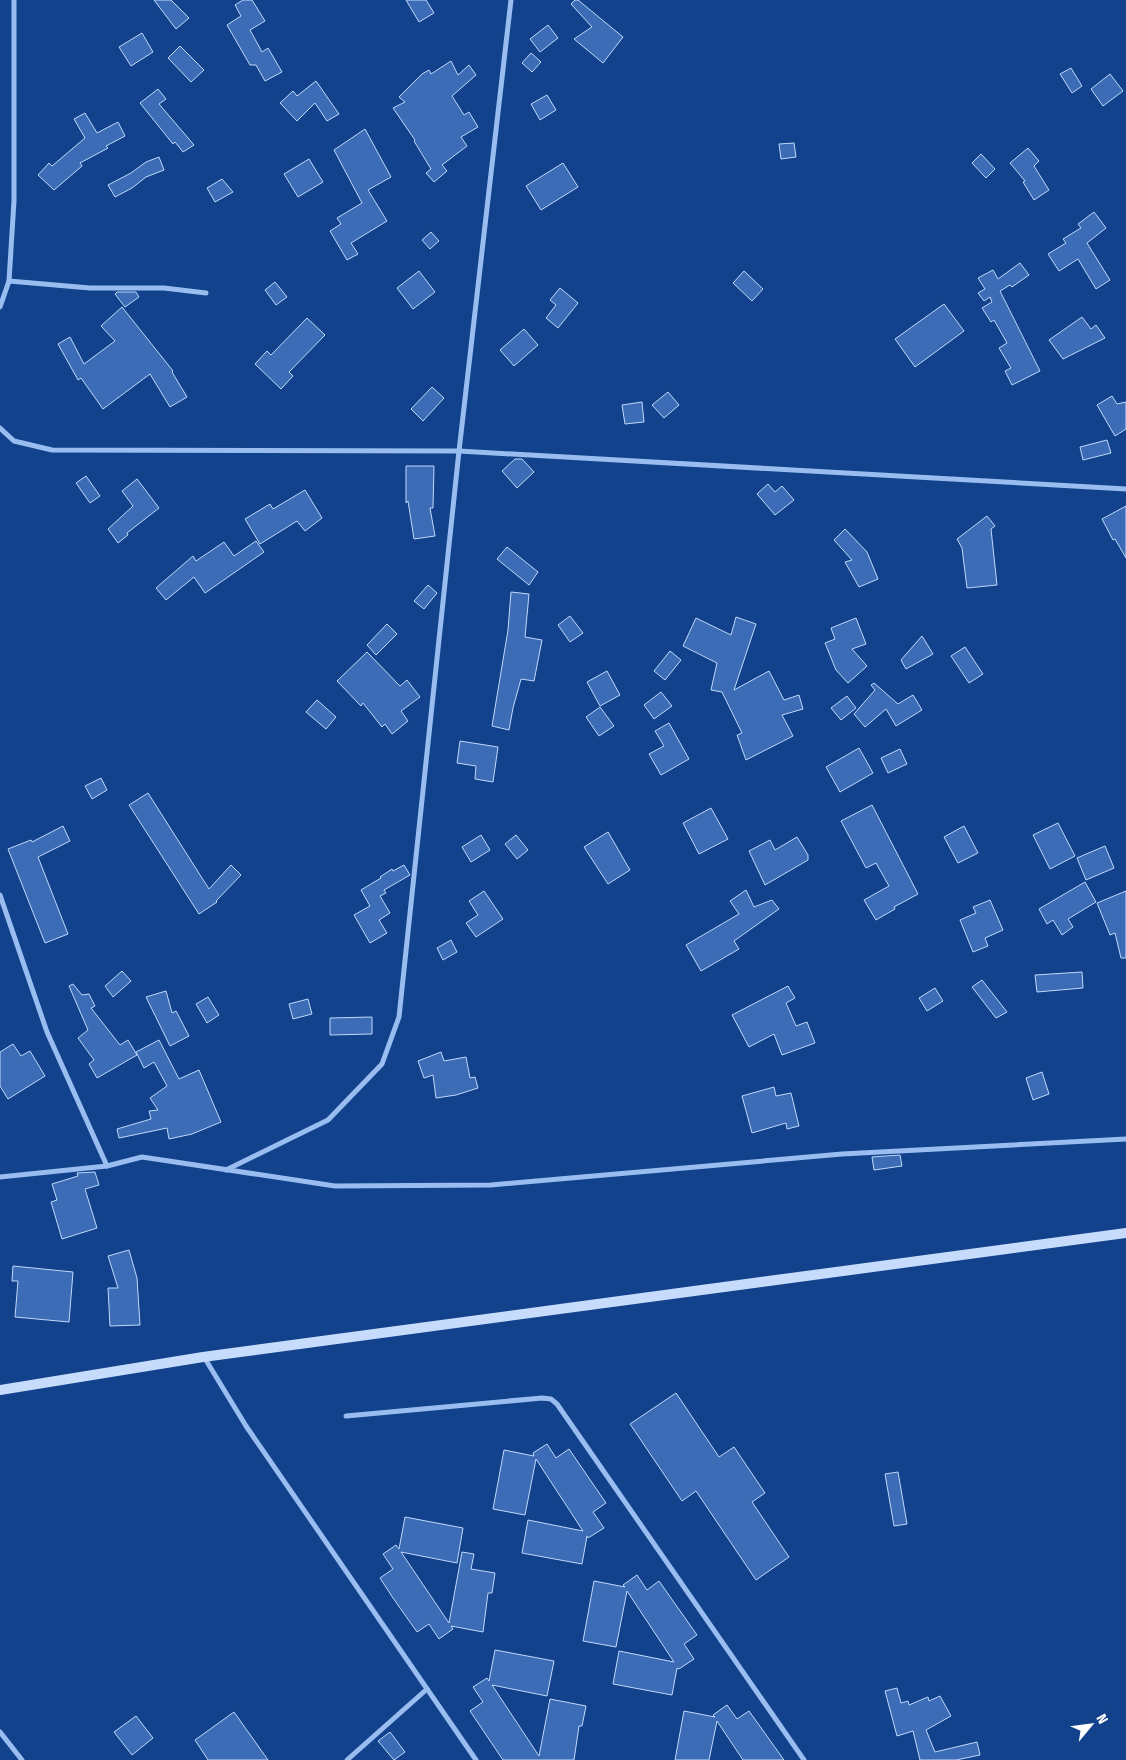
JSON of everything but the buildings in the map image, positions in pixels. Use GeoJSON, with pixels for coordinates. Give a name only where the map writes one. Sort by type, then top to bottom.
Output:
{"type":"FeatureCollection","features":[{"type":"Feature","properties":{"kind":"street"},"geometry":{"type":"LineString","coordinates":[[0,306],[9,281],[14,200],[14,0]]}},
{"type":"Feature","properties":{"kind":"street"},"geometry":{"type":"LineString","coordinates":[[226,1170],[328,1120],[382,1064],[398,1016],[459,451],[511,0]]}},
{"type":"Feature","properties":{"kind":"street"},"geometry":{"type":"LineString","coordinates":[[9,281],[90,288],[164,288],[206,293]]}},
{"type":"Feature","properties":{"kind":"street"},"geometry":{"type":"LineString","coordinates":[[0,428],[14,440],[52,450],[459,451],[1126,489]]}},
{"type":"Feature","properties":{"kind":"street"},"geometry":{"type":"LineString","coordinates":[[0,895],[47,1032],[108,1166]]}},
{"type":"Feature","properties":{"kind":"street"},"geometry":{"type":"LineString","coordinates":[[0,1177],[108,1166],[142,1157],[335,1186],[491,1185],[842,1154],[1126,1139]]}},
{"type":"Feature","properties":{"kind":"street"},"geometry":{"type":"LineString","coordinates":[[0,1390],[203,1357],[1126,1232]]}},
{"type":"Feature","properties":{"kind":"street"},"geometry":{"type":"LineString","coordinates":[[203,1357],[246,1426],[476,1760]]}},
{"type":"Feature","properties":{"kind":"street"},"geometry":{"type":"LineString","coordinates":[[346,1416],[542,1398],[557,1404],[804,1760]]}},
{"type":"Feature","properties":{"kind":"street"},"geometry":{"type":"LineString","coordinates":[[347,1760],[427,1689]]}},
{"type":"Feature","properties":{"kind":"street"},"geometry":{"type":"LineString","coordinates":[[0,1732],[22,1760]]}}]}
